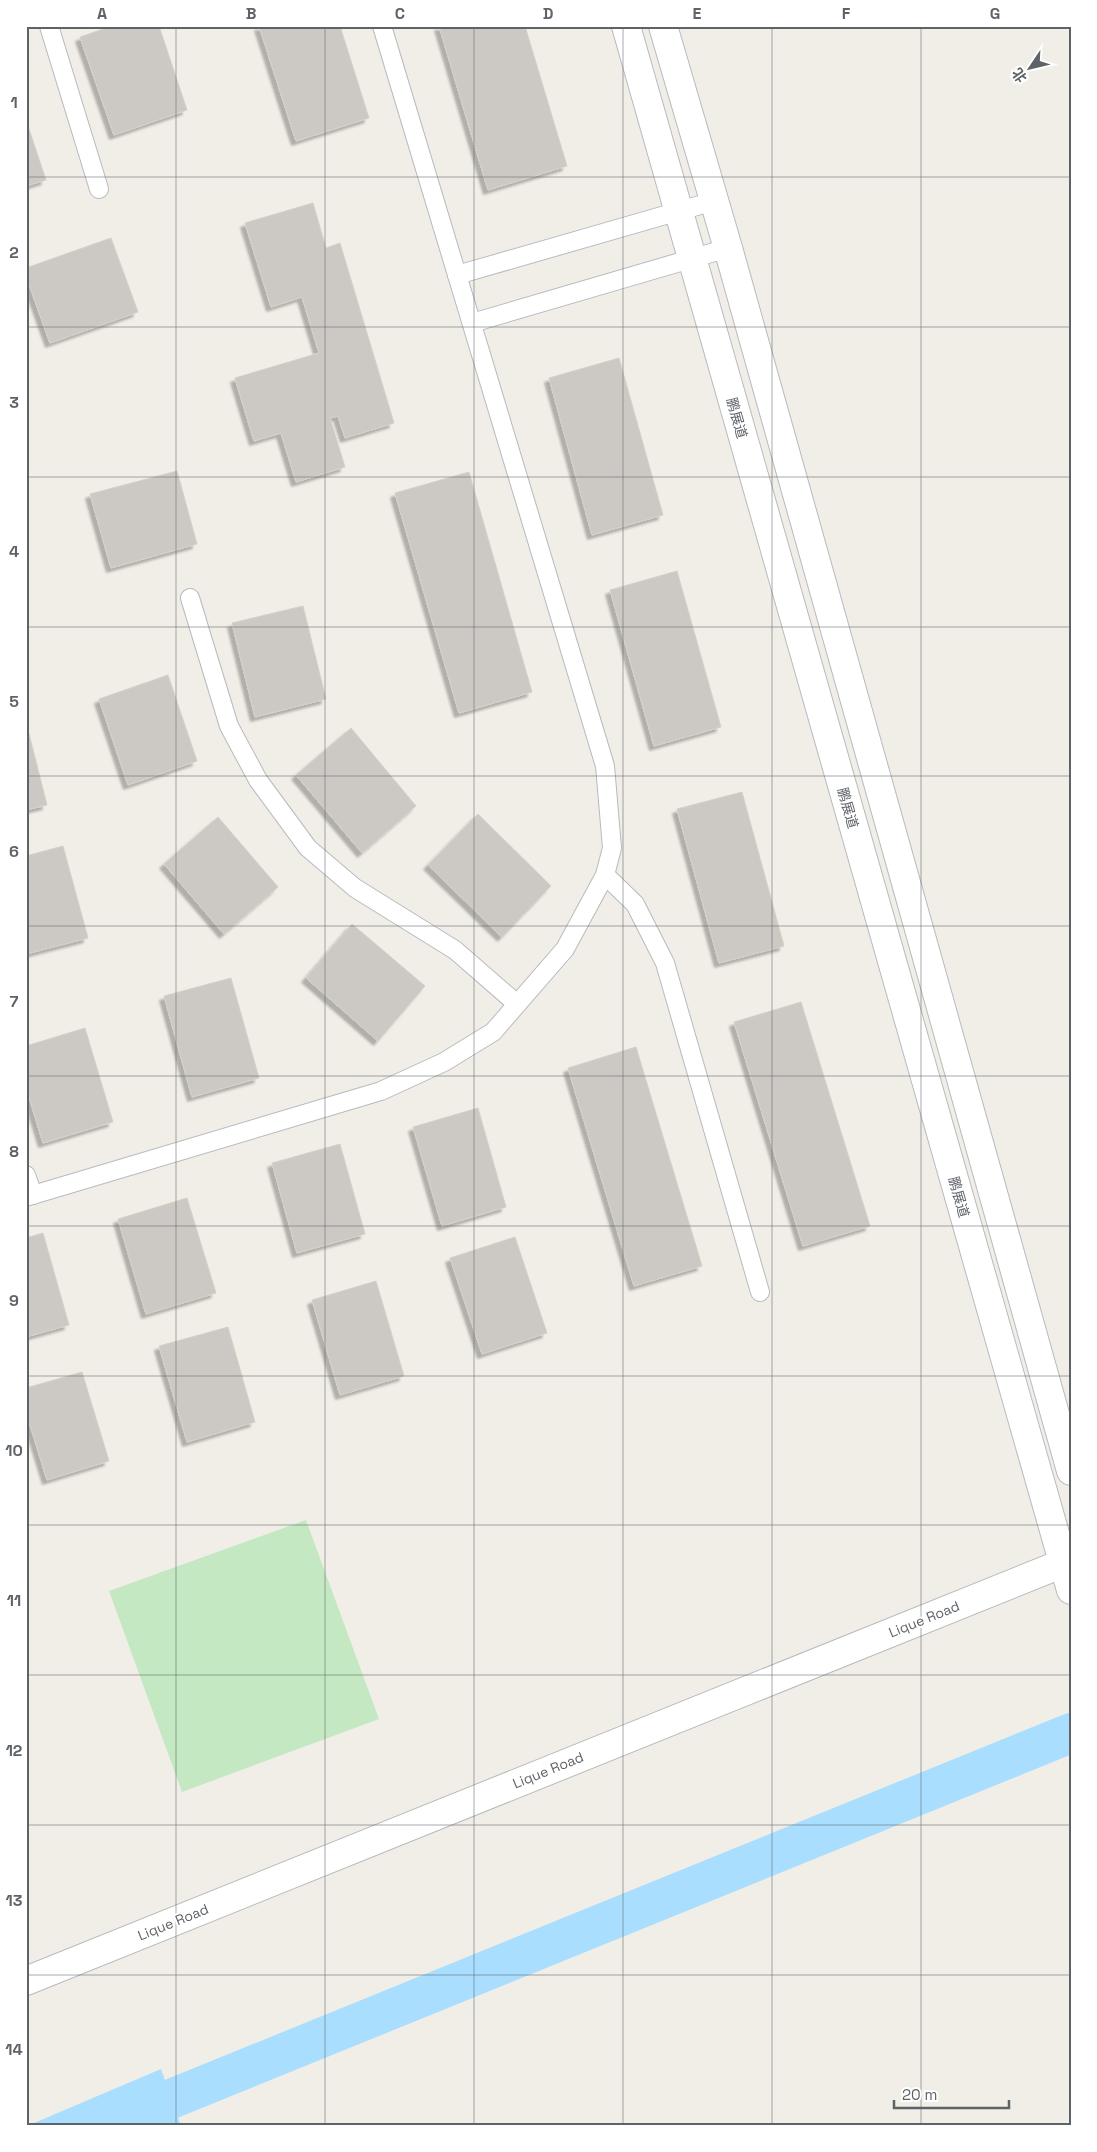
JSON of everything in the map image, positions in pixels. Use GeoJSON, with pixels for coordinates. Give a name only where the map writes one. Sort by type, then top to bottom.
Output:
{"type":"FeatureCollection","features":[{"type":"Feature","properties":{"kind":"street","name":"鹏展道"},"geometry":{"type":"LineString","coordinates":[[626,26],[1067,1562],[1071,1590]]}},
{"type":"Feature","properties":{"kind":"street"},"geometry":{"type":"LineString","coordinates":[[663,26],[728,248],[1071,1471]]}},
{"type":"Feature","properties":{"kind":"street","name":"Lique Road"},"geometry":{"type":"LineString","coordinates":[[26,1981],[1067,1562]]}},
{"type":"Feature","properties":{"kind":"lane"},"geometry":{"type":"LineString","coordinates":[[49,26],[99,189]]}},
{"type":"Feature","properties":{"kind":"lane"},"geometry":{"type":"LineString","coordinates":[[26,1175],[29,1196],[382,1091],[444,1062],[493,1032],[564,948],[605,875],[612,848],[605,766],[382,26]]}},
{"type":"Feature","properties":{"kind":"lane"},"geometry":{"type":"LineString","coordinates":[[457,275],[714,202]]}},
{"type":"Feature","properties":{"kind":"lane"},"geometry":{"type":"LineString","coordinates":[[472,323],[728,248]]}},
{"type":"Feature","properties":{"kind":"lane"},"geometry":{"type":"LineString","coordinates":[[190,598],[229,726],[258,780],[308,848],[355,888],[455,950],[517,1004]]}},
{"type":"Feature","properties":{"kind":"lane"},"geometry":{"type":"LineString","coordinates":[[605,875],[635,904],[665,963],[760,1292]]}},
{"type":"Feature","properties":{"kind":"green space"},"geometry":{"type":"Polygon","coordinates":[[[306,1520],[379,1719],[182,1792],[109,1591],[306,1520]]]}},
{"type":"Feature","properties":{"kind":"water"},"geometry":{"type":"Polygon","coordinates":[[[161,2069],[181,2126],[27,2126],[161,2069]]]}},
{"type":"Feature","properties":{"kind":"building"},"geometry":{"type":"Polygon","coordinates":[[[112,26],[159,26],[187,110],[114,135],[80,37],[112,26]]]}},
{"type":"Feature","properties":{"kind":"building"},"geometry":{"type":"Polygon","coordinates":[[[259,26],[340,26],[369,118],[296,141],[259,26]]]}},
{"type":"Feature","properties":{"kind":"building"},"geometry":{"type":"Polygon","coordinates":[[[439,26],[525,26],[567,166],[488,190],[439,26]]]}},
{"type":"Feature","properties":{"kind":"building"},"geometry":{"type":"Polygon","coordinates":[[[26,120],[46,180],[26,186],[26,120]]]}},
{"type":"Feature","properties":{"kind":"building"},"geometry":{"type":"Polygon","coordinates":[[[313,203],[326,248],[340,243],[394,423],[345,438],[338,416],[330,418],[345,467],[296,482],[281,433],[254,441],[235,378],[319,353],[302,297],[271,307],[245,223],[313,203]]]}},
{"type":"Feature","properties":{"kind":"building"},"geometry":{"type":"Polygon","coordinates":[[[111,238],[138,312],[50,343],[26,276],[26,268],[111,238]]]}},
{"type":"Feature","properties":{"kind":"building"},"geometry":{"type":"Polygon","coordinates":[[[619,358],[663,515],[592,535],[549,378],[619,358]]]}},
{"type":"Feature","properties":{"kind":"building"},"geometry":{"type":"Polygon","coordinates":[[[177,471],[197,544],[111,568],[90,494],[177,471]]]}},
{"type":"Feature","properties":{"kind":"building"},"geometry":{"type":"Polygon","coordinates":[[[469,472],[532,692],[459,713],[395,493],[469,472]]]}},
{"type":"Feature","properties":{"kind":"building"},"geometry":{"type":"Polygon","coordinates":[[[677,571],[721,727],[654,746],[610,590],[677,571]]]}},
{"type":"Feature","properties":{"kind":"building"},"geometry":{"type":"Polygon","coordinates":[[[303,606],[326,699],[255,717],[232,623],[303,606]]]}},
{"type":"Feature","properties":{"kind":"building"},"geometry":{"type":"Polygon","coordinates":[[[168,675],[197,761],[128,785],[99,699],[168,675]]]}},
{"type":"Feature","properties":{"kind":"building"},"geometry":{"type":"Polygon","coordinates":[[[26,722],[47,805],[26,810],[26,722]]]}},
{"type":"Feature","properties":{"kind":"building"},"geometry":{"type":"Polygon","coordinates":[[[351,728],[416,806],[362,853],[296,775],[351,728]]]}},
{"type":"Feature","properties":{"kind":"building"},"geometry":{"type":"Polygon","coordinates":[[[742,792],[784,946],[719,963],[677,809],[742,792]]]}},
{"type":"Feature","properties":{"kind":"building"},"geometry":{"type":"Polygon","coordinates":[[[478,814],[551,886],[502,937],[428,865],[478,814]]]}},
{"type":"Feature","properties":{"kind":"building"},"geometry":{"type":"Polygon","coordinates":[[[218,817],[278,887],[224,934],[164,864],[218,817]]]}},
{"type":"Feature","properties":{"kind":"building"},"geometry":{"type":"Polygon","coordinates":[[[63,846],[88,938],[26,954],[26,856],[63,846]]]}},
{"type":"Feature","properties":{"kind":"building"},"geometry":{"type":"Polygon","coordinates":[[[352,924],[425,986],[378,1041],[306,978],[352,924]]]}},
{"type":"Feature","properties":{"kind":"building"},"geometry":{"type":"Polygon","coordinates":[[[231,978],[259,1078],[192,1097],[164,996],[231,978]]]}},
{"type":"Feature","properties":{"kind":"building"},"geometry":{"type":"Polygon","coordinates":[[[801,1002],[870,1226],[803,1246],[734,1022],[801,1002]]]}},
{"type":"Feature","properties":{"kind":"building"},"geometry":{"type":"Polygon","coordinates":[[[85,1028],[113,1122],[43,1143],[26,1087],[26,1046],[85,1028]]]}},
{"type":"Feature","properties":{"kind":"building"},"geometry":{"type":"Polygon","coordinates":[[[636,1047],[702,1266],[634,1286],[568,1068],[636,1047]]]}},
{"type":"Feature","properties":{"kind":"building"},"geometry":{"type":"Polygon","coordinates":[[[478,1108],[506,1207],[442,1226],[413,1127],[478,1108]]]}},
{"type":"Feature","properties":{"kind":"building"},"geometry":{"type":"Polygon","coordinates":[[[340,1144],[365,1234],[297,1253],[272,1163],[340,1144]]]}},
{"type":"Feature","properties":{"kind":"building"},"geometry":{"type":"Polygon","coordinates":[[[187,1198],[216,1293],[146,1314],[118,1219],[187,1198]]]}},
{"type":"Feature","properties":{"kind":"building"},"geometry":{"type":"Polygon","coordinates":[[[43,1233],[69,1325],[26,1337],[26,1238],[43,1233]]]}},
{"type":"Feature","properties":{"kind":"building"},"geometry":{"type":"Polygon","coordinates":[[[515,1237],[547,1333],[482,1354],[450,1258],[515,1237]]]}},
{"type":"Feature","properties":{"kind":"building"},"geometry":{"type":"Polygon","coordinates":[[[376,1281],[404,1376],[340,1395],[312,1300],[376,1281]]]}},
{"type":"Feature","properties":{"kind":"building"},"geometry":{"type":"Polygon","coordinates":[[[228,1327],[255,1422],[187,1442],[159,1346],[228,1327]]]}},
{"type":"Feature","properties":{"kind":"building"},"geometry":{"type":"Polygon","coordinates":[[[82,1372],[109,1461],[47,1480],[26,1412],[26,1388],[82,1372]]]}},
{"type":"Feature","properties":{"kind":"waterway"},"geometry":{"type":"LineString","coordinates":[[171,2099],[1071,1733]]}}]}
